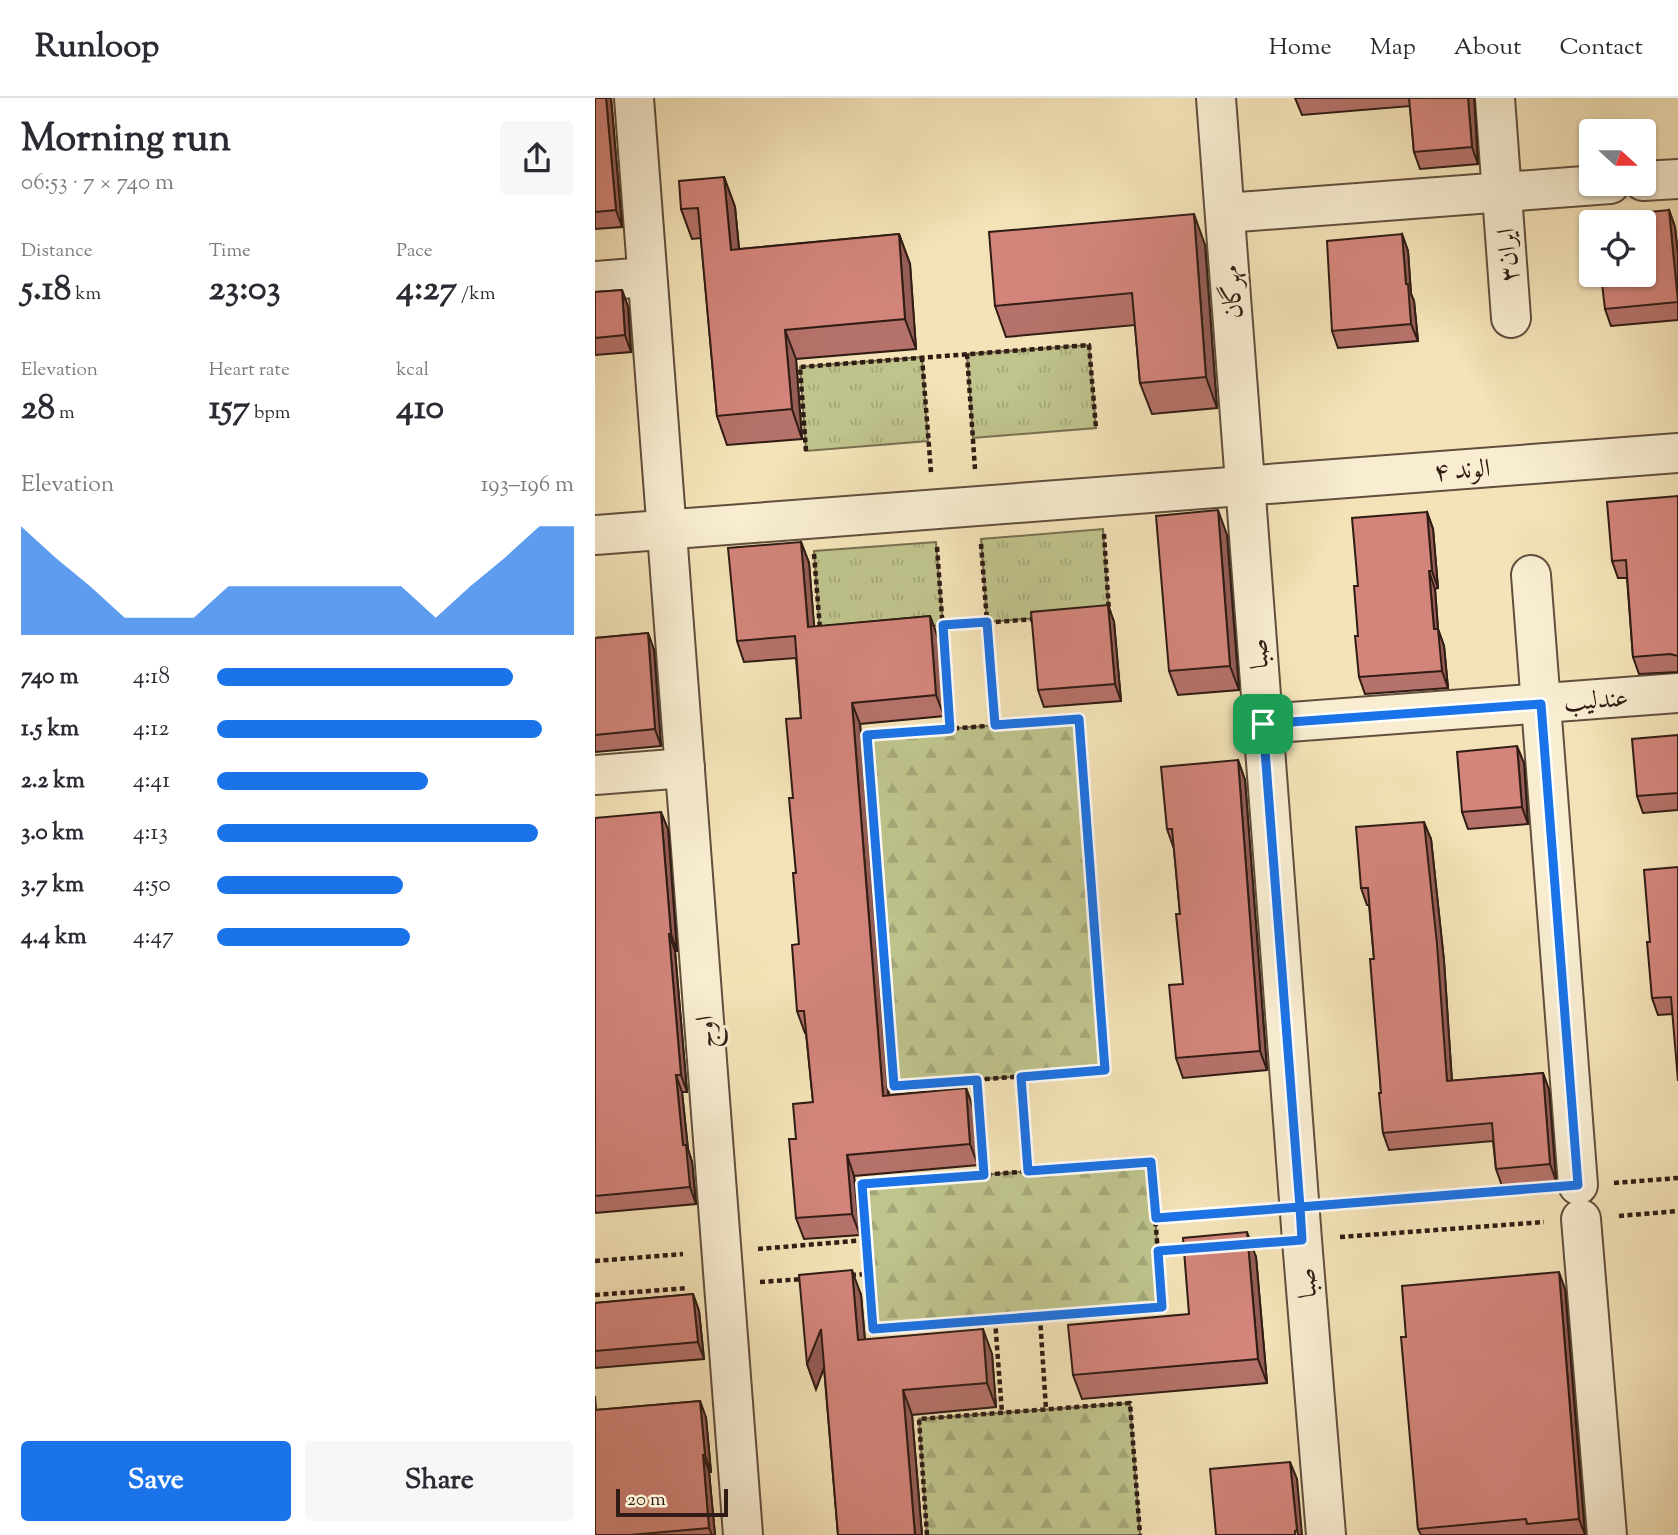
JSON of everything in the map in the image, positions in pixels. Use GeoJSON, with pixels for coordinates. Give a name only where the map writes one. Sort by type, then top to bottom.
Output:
{"type":"FeatureCollection","features":[{"type":"Feature","properties":{"kind":"street","name":"اوج"},"geometry":{"type":"LineString","coordinates":[[634,98],[743,1535]]}},
{"type":"Feature","properties":{"kind":"street","name":"مهرگان"},"geometry":{"type":"LineString","coordinates":[[1216,98],[1245,486]]}},
{"type":"Feature","properties":{"kind":"street","name":"ایران۳"},"geometry":{"type":"LineString","coordinates":[[1495,98],[1511,318]]}},
{"type":"Feature","properties":{"kind":"street"},"geometry":{"type":"LineString","coordinates":[[1656,180],[1678,178]]}},
{"type":"Feature","properties":{"kind":"street"},"geometry":{"type":"LineString","coordinates":[[1225,213],[1579,186]]}},
{"type":"Feature","properties":{"kind":"street"},"geometry":{"type":"LineString","coordinates":[[595,281],[647,277]]}},
{"type":"Feature","properties":{"kind":"street","name":"الوند ۴"},"geometry":{"type":"LineString","coordinates":[[595,536],[1678,453]]}},
{"type":"Feature","properties":{"kind":"street","name":"صبا"},"geometry":{"type":"LineString","coordinates":[[1245,486],[1326,1535]]}},
{"type":"Feature","properties":{"kind":"street"},"geometry":{"type":"LineString","coordinates":[[1531,575],[1607,1535]]}},
{"type":"Feature","properties":{"kind":"street","name":"عندلیب"},"geometry":{"type":"LineString","coordinates":[[1263,724],[1678,693]]}},
{"type":"Feature","properties":{"kind":"street"},"geometry":{"type":"LineString","coordinates":[[595,775],[685,768]]}},
{"type":"Feature","properties":{"kind":"path"},"geometry":{"type":"LineString","coordinates":[[806,451],[800,367],[922,357],[1089,345],[1095,428]]}},
{"type":"Feature","properties":{"kind":"path"},"geometry":{"type":"LineString","coordinates":[[967,354],[973,438]]}},
{"type":"Feature","properties":{"kind":"path"},"geometry":{"type":"LineString","coordinates":[[922,357],[928,441]]}},
{"type":"Feature","properties":{"kind":"path"},"geometry":{"type":"LineString","coordinates":[[1103,529],[1109,613]]}},
{"type":"Feature","properties":{"kind":"path"},"geometry":{"type":"LineString","coordinates":[[981,539],[995,725]]}},
{"type":"Feature","properties":{"kind":"path"},"geometry":{"type":"LineString","coordinates":[[936,542],[950,729]]}},
{"type":"Feature","properties":{"kind":"path"},"geometry":{"type":"LineString","coordinates":[[814,551],[820,635]]}},
{"type":"Feature","properties":{"kind":"path"},"geometry":{"type":"LineString","coordinates":[[916,628],[1041,618]]}},
{"type":"Feature","properties":{"kind":"path"},"geometry":{"type":"LineString","coordinates":[[1079,719],[1105,1070],[894,1086],[867,735],[995,725],[1079,719]]}},
{"type":"Feature","properties":{"kind":"path"},"geometry":{"type":"LineString","coordinates":[[1021,1077],[1028,1171]]}},
{"type":"Feature","properties":{"kind":"path"},"geometry":{"type":"LineString","coordinates":[[977,1080],[984,1175]]}},
{"type":"Feature","properties":{"kind":"path"},"geometry":{"type":"LineString","coordinates":[[1151,1162],[1162,1307],[873,1329],[862,1184],[1028,1171],[1151,1162]]}},
{"type":"Feature","properties":{"kind":"path"},"geometry":{"type":"LineString","coordinates":[[1156,1218],[1301,1224],[1579,1202],[1678,1178]]}},
{"type":"Feature","properties":{"kind":"path"},"geometry":{"type":"LineString","coordinates":[[1237,1245],[1301,1224],[1579,1202],[1678,1211]]}},
{"type":"Feature","properties":{"kind":"path"},"geometry":{"type":"LineString","coordinates":[[1158,1251],[1197,1248]]}},
{"type":"Feature","properties":{"kind":"path"},"geometry":{"type":"LineString","coordinates":[[1040,1317],[1046,1409]]}},
{"type":"Feature","properties":{"kind":"path"},"geometry":{"type":"LineString","coordinates":[[995,1320],[1002,1413]]}},
{"type":"Feature","properties":{"kind":"path"},"geometry":{"type":"LineString","coordinates":[[927,1535],[919,1419],[1130,1403],[1140,1535]]}},
{"type":"Feature","properties":{"kind":"green space"},"geometry":{"type":"Polygon","coordinates":[[[1089,345],[1096,428],[973,438],[967,354],[1089,345]]]}},
{"type":"Feature","properties":{"kind":"green space"},"geometry":{"type":"Polygon","coordinates":[[[922,357],[928,441],[806,451],[800,367],[922,357]]]}},
{"type":"Feature","properties":{"kind":"green space"},"geometry":{"type":"Polygon","coordinates":[[[1103,529],[1109,613],[987,622],[981,539],[1103,529]]]}},
{"type":"Feature","properties":{"kind":"green space"},"geometry":{"type":"Polygon","coordinates":[[[936,542],[943,625],[820,635],[814,551],[936,542]]]}},
{"type":"Feature","properties":{"kind":"green space"},"geometry":{"type":"Polygon","coordinates":[[[1079,719],[1105,1070],[894,1086],[867,735],[1079,719]]]}},
{"type":"Feature","properties":{"kind":"green space"},"geometry":{"type":"Polygon","coordinates":[[[1151,1162],[1162,1307],[873,1329],[862,1184],[1151,1162]]]}},
{"type":"Feature","properties":{"kind":"green space"},"geometry":{"type":"Polygon","coordinates":[[[1130,1403],[1140,1535],[927,1535],[919,1419],[1130,1403]]]}},
{"type":"Feature","properties":{"kind":"building"},"geometry":{"type":"Polygon","coordinates":[[[595,98],[606,98],[616,210],[595,212],[595,98]]]}},
{"type":"Feature","properties":{"kind":"building"},"geometry":{"type":"Polygon","coordinates":[[[1409,98],[1468,98],[1472,147],[1414,152],[1409,98]]]}},
{"type":"Feature","properties":{"kind":"building"},"geometry":{"type":"Polygon","coordinates":[[[724,177],[731,250],[899,234],[905,319],[785,330],[792,409],[717,416],[698,208],[681,209],[679,181],[724,177]]]}},
{"type":"Feature","properties":{"kind":"building"},"geometry":{"type":"Polygon","coordinates":[[[1669,210],[1678,302],[1605,309],[1602,287],[1656,287],[1656,211],[1669,210]]]}},
{"type":"Feature","properties":{"kind":"building"},"geometry":{"type":"Polygon","coordinates":[[[1194,214],[1206,377],[1140,383],[1132,293],[995,306],[989,232],[1194,214]]]}},
{"type":"Feature","properties":{"kind":"building"},"geometry":{"type":"Polygon","coordinates":[[[1402,234],[1411,324],[1332,331],[1327,241],[1402,234]]]}},
{"type":"Feature","properties":{"kind":"building"},"geometry":{"type":"Polygon","coordinates":[[[622,290],[625,335],[595,338],[595,292],[622,290]]]}},
{"type":"Feature","properties":{"kind":"building"},"geometry":{"type":"Polygon","coordinates":[[[1678,496],[1678,656],[1670,654],[1633,657],[1626,560],[1612,561],[1607,502],[1678,496]]]}},
{"type":"Feature","properties":{"kind":"building"},"geometry":{"type":"Polygon","coordinates":[[[1218,510],[1230,666],[1169,671],[1156,516],[1218,510]]]}},
{"type":"Feature","properties":{"kind":"building"},"geometry":{"type":"Polygon","coordinates":[[[1427,512],[1434,629],[1438,629],[1442,671],[1359,677],[1354,586],[1358,586],[1352,518],[1427,512]]]}},
{"type":"Feature","properties":{"kind":"building"},"geometry":{"type":"Polygon","coordinates":[[[801,542],[808,627],[930,616],[936,695],[852,703],[883,1096],[966,1088],[970,1144],[847,1155],[852,1214],[796,1218],[789,1139],[796,1139],[793,1104],[813,1102],[804,1011],[797,1011],[792,945],[799,944],[789,798],[793,798],[786,719],[801,718],[795,636],[737,641],[728,548],[801,542]]]}},
{"type":"Feature","properties":{"kind":"building"},"geometry":{"type":"Polygon","coordinates":[[[1108,605],[1115,684],[1038,690],[1031,612],[1108,605]]]}},
{"type":"Feature","properties":{"kind":"building"},"geometry":{"type":"Polygon","coordinates":[[[648,633],[655,729],[595,735],[595,638],[648,633]]]}},
{"type":"Feature","properties":{"kind":"building"},"geometry":{"type":"Polygon","coordinates":[[[1678,735],[1678,793],[1637,796],[1632,739],[1678,735]]]}},
{"type":"Feature","properties":{"kind":"building"},"geometry":{"type":"Polygon","coordinates":[[[1517,746],[1522,807],[1462,812],[1457,752],[1517,746]]]}},
{"type":"Feature","properties":{"kind":"building"},"geometry":{"type":"Polygon","coordinates":[[[1238,760],[1260,1051],[1176,1058],[1169,985],[1183,984],[1176,914],[1180,914],[1172,829],[1167,829],[1161,767],[1238,760]]]}},
{"type":"Feature","properties":{"kind":"building"},"geometry":{"type":"Polygon","coordinates":[[[661,812],[681,1075],[676,1075],[690,1187],[595,1196],[595,818],[661,812]]]}},
{"type":"Feature","properties":{"kind":"building"},"geometry":{"type":"Polygon","coordinates":[[[1424,822],[1437,944],[1447,1081],[1543,1073],[1550,1164],[1496,1169],[1492,1123],[1383,1133],[1370,959],[1374,959],[1368,888],[1361,888],[1356,827],[1424,822]]]}},
{"type":"Feature","properties":{"kind":"building"},"geometry":{"type":"Polygon","coordinates":[[[1678,867],[1678,1081],[1671,997],[1652,998],[1644,870],[1678,867]]]}},
{"type":"Feature","properties":{"kind":"building"},"geometry":{"type":"Polygon","coordinates":[[[1247,1232],[1258,1359],[1073,1375],[1068,1325],[1189,1314],[1183,1238],[1247,1232]]]}},
{"type":"Feature","properties":{"kind":"building"},"geometry":{"type":"Polygon","coordinates":[[[852,1270],[858,1340],[983,1329],[987,1383],[903,1390],[915,1535],[838,1535],[821,1329],[807,1364],[799,1275],[852,1270]]]}},
{"type":"Feature","properties":{"kind":"building"},"geometry":{"type":"Polygon","coordinates":[[[1559,1272],[1579,1519],[1527,1524],[1526,1519],[1418,1529],[1401,1337],[1406,1337],[1402,1286],[1559,1272]]]}},
{"type":"Feature","properties":{"kind":"building"},"geometry":{"type":"Polygon","coordinates":[[[693,1294],[698,1342],[595,1351],[595,1303],[693,1294]]]}},
{"type":"Feature","properties":{"kind":"building"},"geometry":{"type":"Polygon","coordinates":[[[700,1401],[709,1528],[630,1535],[595,1535],[595,1410],[700,1401]]]}},
{"type":"Feature","properties":{"kind":"building"},"geometry":{"type":"Polygon","coordinates":[[[1290,1462],[1297,1530],[1295,1535],[1216,1535],[1210,1469],[1290,1462]]]}},
{"type":"Feature","properties":{"kind":"route"},"geometry":{"type":"LineString","coordinates":[[1263,724],[1300,1207],[1156,1218],[1151,1162],[1028,1171],[1021,1077],[1105,1070],[1079,719],[995,725],[987,622],[943,625],[950,729],[867,735],[894,1086],[977,1080],[984,1175],[862,1184],[873,1329],[1162,1307],[1158,1251],[1302,1240],[1300,1207],[1578,1185],[1541,704],[1263,724]]}}]}
